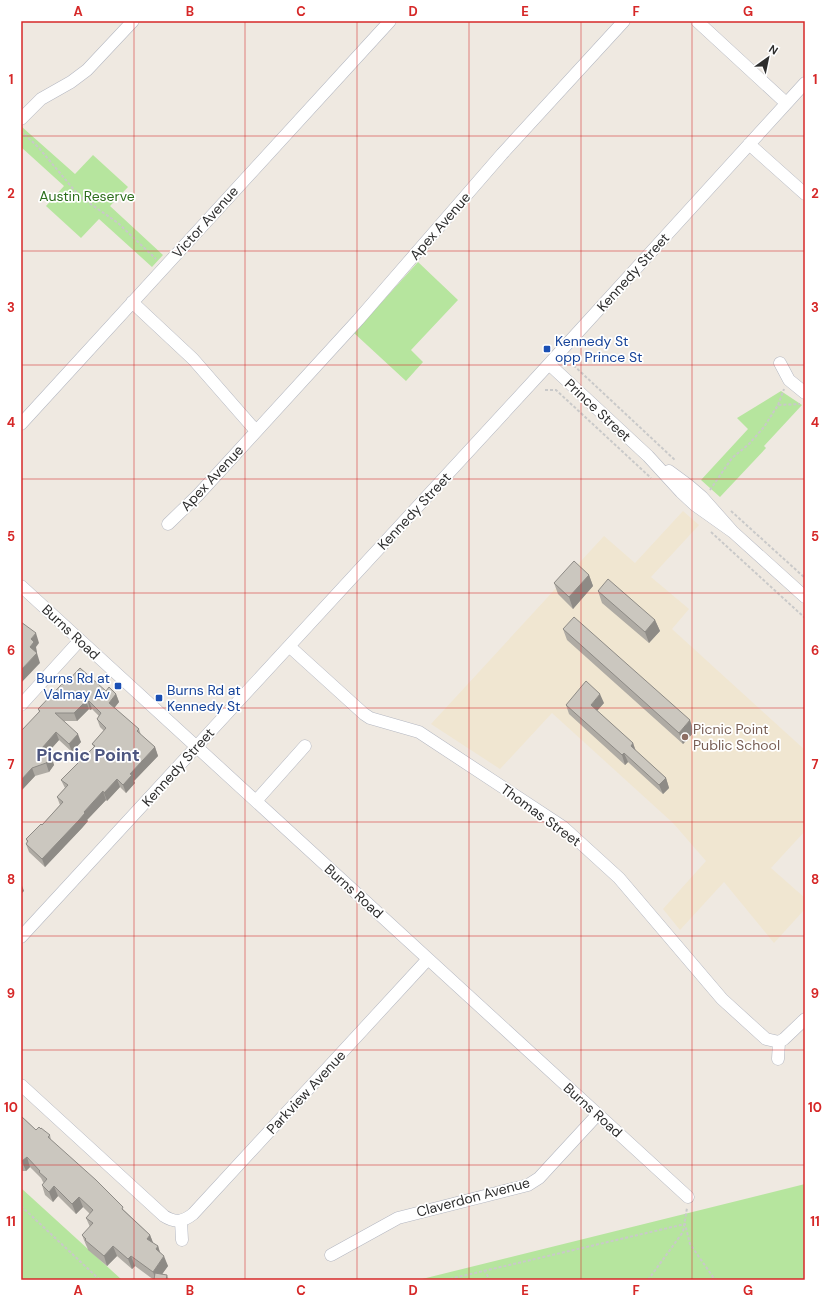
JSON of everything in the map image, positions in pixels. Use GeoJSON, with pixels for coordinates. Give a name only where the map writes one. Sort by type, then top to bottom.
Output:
{"type":"FeatureCollection","features":[{"type":"Feature","properties":{"kind":"street"},"geometry":{"type":"LineString","coordinates":[[21,119],[41,99],[71,82],[88,70],[133,21]]}},
{"type":"Feature","properties":{"kind":"street","name":"Victor Avenue"},"geometry":{"type":"LineString","coordinates":[[21,424],[390,21]]}},
{"type":"Feature","properties":{"kind":"street","name":"Apex Avenue"},"geometry":{"type":"LineString","coordinates":[[168,524],[198,495],[378,297],[502,154],[624,21]]}},
{"type":"Feature","properties":{"kind":"street"},"geometry":{"type":"LineString","coordinates":[[697,21],[786,103]]}},
{"type":"Feature","properties":{"kind":"street","name":"Kennedy Street"},"geometry":{"type":"LineString","coordinates":[[21,937],[549,364],[805,83]]}},
{"type":"Feature","properties":{"kind":"street"},"geometry":{"type":"LineString","coordinates":[[750,144],[805,194]]}},
{"type":"Feature","properties":{"kind":"street"},"geometry":{"type":"LineString","coordinates":[[132,302],[202,368],[256,431]]}},
{"type":"Feature","properties":{"kind":"street"},"geometry":{"type":"LineString","coordinates":[[780,363],[788,380],[802,398]]}},
{"type":"Feature","properties":{"kind":"street","name":"Prince Street"},"geometry":{"type":"LineString","coordinates":[[549,364],[648,456],[695,505],[733,532],[805,597]]}},
{"type":"Feature","properties":{"kind":"street","name":"Burns Road"},"geometry":{"type":"LineString","coordinates":[[21,586],[688,1197]]}},
{"type":"Feature","properties":{"kind":"street"},"geometry":{"type":"LineString","coordinates":[[21,705],[80,640]]}},
{"type":"Feature","properties":{"kind":"street","name":"Thomas Street"},"geometry":{"type":"LineString","coordinates":[[289,646],[370,718],[419,732],[563,827],[624,884],[722,999],[760,1035],[766,1039],[779,1042]]}},
{"type":"Feature","properties":{"kind":"street"},"geometry":{"type":"LineString","coordinates":[[256,801],[305,746]]}},
{"type":"Feature","properties":{"kind":"street","name":"Parkview Avenue"},"geometry":{"type":"LineString","coordinates":[[181,1221],[188,1219],[193,1214],[428,959]]}},
{"type":"Feature","properties":{"kind":"street"},"geometry":{"type":"LineString","coordinates":[[778,1059],[779,1042],[789,1036],[805,1019]]}},
{"type":"Feature","properties":{"kind":"street"},"geometry":{"type":"LineString","coordinates":[[21,1085],[164,1216],[174,1221],[181,1221],[182,1240]]}},
{"type":"Feature","properties":{"kind":"street","name":"Claverdon Avenue"},"geometry":{"type":"LineString","coordinates":[[331,1255],[398,1218],[524,1186],[534,1182],[598,1114]]}},
{"type":"Feature","properties":{"kind":"path"},"geometry":{"type":"LineString","coordinates":[[21,131],[39,148],[74,191],[118,223],[155,258]]}},
{"type":"Feature","properties":{"kind":"path"},"geometry":{"type":"LineString","coordinates":[[710,491],[722,470],[732,458],[749,444],[764,427],[778,405],[782,392]]}},
{"type":"Feature","properties":{"kind":"path"},"geometry":{"type":"LineString","coordinates":[[778,405],[802,398]]}},
{"type":"Feature","properties":{"kind":"path"},"geometry":{"type":"LineString","coordinates":[[648,1280],[683,1232],[688,1197]]}},
{"type":"Feature","properties":{"kind":"path"},"geometry":{"type":"LineString","coordinates":[[21,1206],[100,1280]]}},
{"type":"Feature","properties":{"kind":"path"},"geometry":{"type":"LineString","coordinates":[[445,1280],[685,1224]]}},
{"type":"Feature","properties":{"kind":"path"},"geometry":{"type":"LineString","coordinates":[[685,1224],[690,1244],[713,1277],[717,1280]]}},
{"type":"Feature","properties":{"kind":"path"},"geometry":{"type":"LineString","coordinates":[[484,1270],[490,1280]]}},
{"type":"Feature","properties":{"kind":"shaded area","name":"Picnic Point Public School"},"geometry":{"type":"Polygon","coordinates":[[[683,511],[699,525],[651,577],[689,609],[672,629],[805,750],[805,831],[771,868],[805,898],[805,909],[774,943],[724,882],[680,930],[663,909],[706,861],[673,823],[552,713],[500,769],[431,724],[604,536],[635,563],[683,511]]]}},
{"type":"Feature","properties":{"kind":"green space","name":"Austin Reserve"},"geometry":{"type":"Polygon","coordinates":[[[22,127],[75,174],[93,155],[128,187],[110,206],[163,255],[152,267],[99,219],[81,238],[46,206],[64,186],[21,147],[22,127]]]}},
{"type":"Feature","properties":{"kind":"green space"},"geometry":{"type":"Polygon","coordinates":[[[418,262],[458,300],[411,350],[423,362],[406,381],[354,333],[418,262]]]}},
{"type":"Feature","properties":{"kind":"green space"},"geometry":{"type":"Polygon","coordinates":[[[781,391],[802,405],[764,446],[766,448],[720,497],[701,480],[748,429],[737,418],[781,391]]]}},
{"type":"Feature","properties":{"kind":"green space"},"geometry":{"type":"Polygon","coordinates":[[[805,1184],[805,1280],[418,1280],[805,1184]]]}},
{"type":"Feature","properties":{"kind":"green space"},"geometry":{"type":"Polygon","coordinates":[[[21,1188],[122,1280],[21,1280],[21,1188]]]}},
{"type":"Feature","properties":{"kind":"building"},"geometry":{"type":"Polygon","coordinates":[[[574,561],[589,575],[569,597],[554,583],[574,561]]]}},
{"type":"Feature","properties":{"kind":"building"},"geometry":{"type":"Polygon","coordinates":[[[608,579],[655,620],[645,632],[598,591],[608,579]]]}},
{"type":"Feature","properties":{"kind":"building"},"geometry":{"type":"Polygon","coordinates":[[[574,617],[690,720],[679,733],[563,629],[574,617]]]}},
{"type":"Feature","properties":{"kind":"building"},"geometry":{"type":"Polygon","coordinates":[[[21,622],[36,633],[31,639],[34,642],[30,647],[37,653],[21,670],[21,622]]]}},
{"type":"Feature","properties":{"kind":"building"},"geometry":{"type":"Polygon","coordinates":[[[80,668],[106,691],[109,687],[116,694],[109,703],[139,729],[137,731],[155,747],[130,774],[132,775],[123,785],[117,779],[104,793],[103,791],[84,812],[85,813],[79,820],[42,859],[26,844],[28,841],[26,839],[41,824],[42,825],[63,802],[57,797],[68,785],[61,780],[95,746],[92,744],[106,728],[97,719],[101,713],[89,701],[86,701],[74,713],[55,713],[78,734],[69,744],[56,732],[42,748],[52,757],[46,763],[32,768],[21,780],[21,731],[40,711],[38,709],[80,668]]]}},
{"type":"Feature","properties":{"kind":"building"},"geometry":{"type":"Polygon","coordinates":[[[586,681],[600,694],[591,705],[633,743],[631,746],[666,778],[659,785],[624,753],[622,755],[566,705],[586,681]]]}},
{"type":"Feature","properties":{"kind":"building"},"geometry":{"type":"Polygon","coordinates":[[[21,1116],[36,1130],[39,1127],[50,1135],[48,1137],[96,1180],[123,1207],[122,1209],[150,1235],[147,1239],[158,1246],[156,1249],[164,1256],[153,1272],[131,1256],[128,1259],[113,1246],[104,1256],[85,1240],[86,1239],[82,1235],[93,1223],[86,1218],[93,1210],[79,1197],[72,1204],[54,1186],[49,1192],[42,1185],[47,1179],[39,1172],[40,1171],[27,1157],[21,1161],[21,1116]]]}},
{"type":"Feature","properties":{"kind":"building"},"geometry":{"type":"Polygon","coordinates":[[[155,1273],[167,1275],[166,1280],[154,1280],[155,1273]]]}},
{"type":"Feature","properties":{"kind":"place","name":"Kennedy St opp Prince St"},"geometry":{"type":"Point","coordinates":[547,349]}},
{"type":"Feature","properties":{"kind":"place","name":"Burns Rd at Valmay Av"},"geometry":{"type":"Point","coordinates":[118,686]}},
{"type":"Feature","properties":{"kind":"place","name":"Burns Rd at Kennedy St"},"geometry":{"type":"Point","coordinates":[159,698]}},
{"type":"Feature","properties":{"kind":"place","name":"Picnic Point Public School"},"geometry":{"type":"Point","coordinates":[685,737]}},
{"type":"Feature","properties":{"kind":"district","name":"Picnic Point"},"geometry":{"type":"Point","coordinates":[88,755]}}]}
